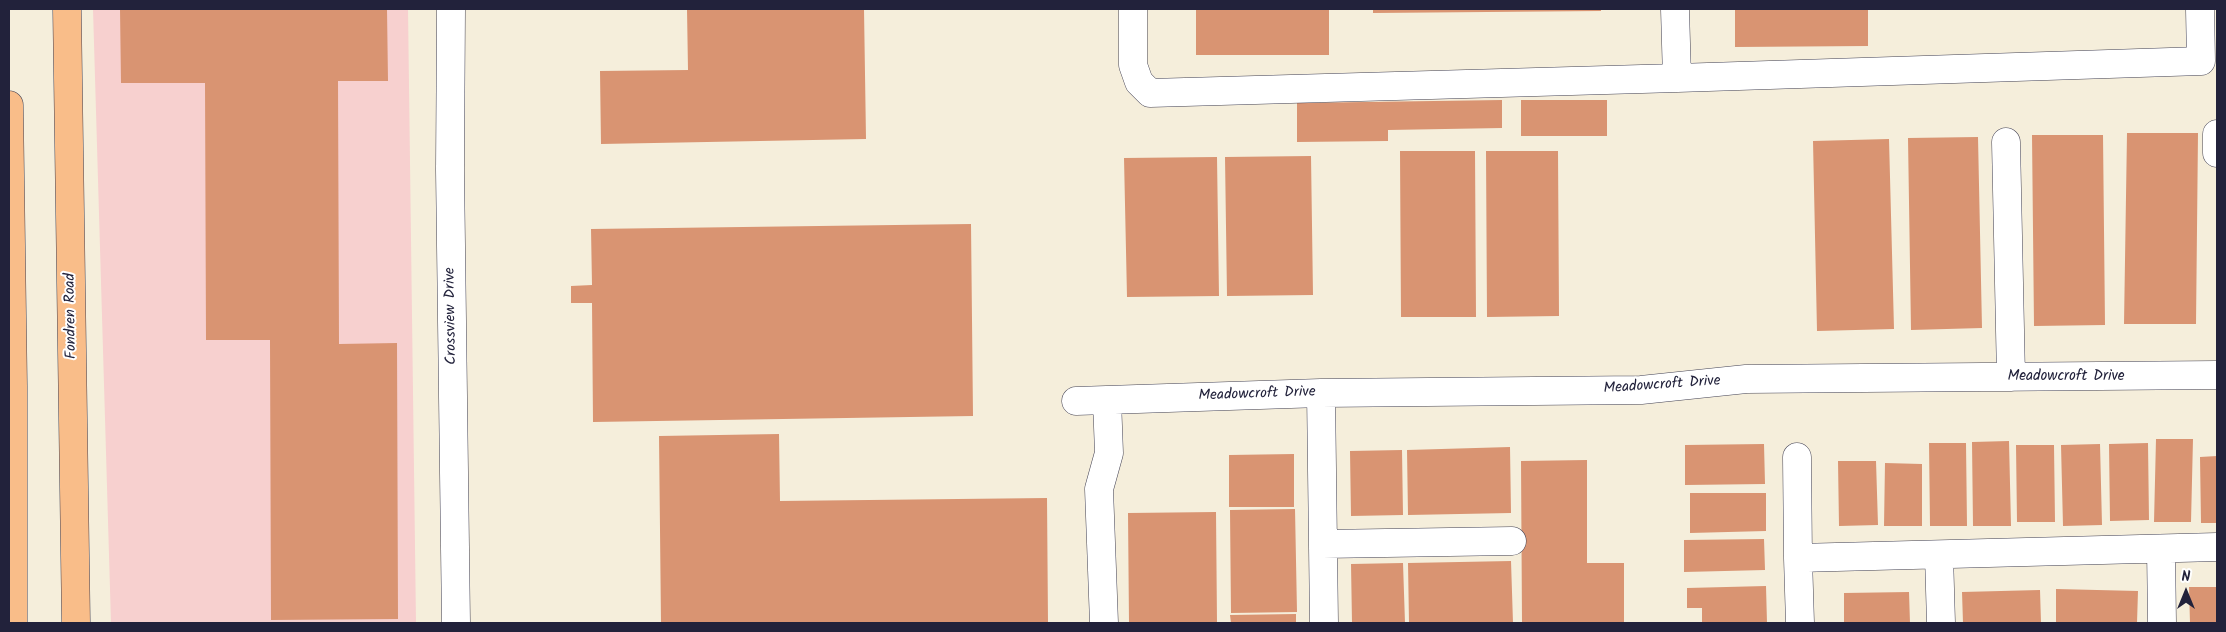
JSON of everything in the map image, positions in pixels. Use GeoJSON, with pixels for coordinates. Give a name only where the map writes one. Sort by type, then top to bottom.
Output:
{"type":"FeatureCollection","features":[{"type":"Feature","properties":{"kind":"main road","name":"Fondren Road"},"geometry":{"type":"LineString","coordinates":[[67,9],[76,623]]}},
{"type":"Feature","properties":{"kind":"main road"},"geometry":{"type":"LineString","coordinates":[[9,104],[13,386],[13,623]]}},
{"type":"Feature","properties":{"kind":"street","name":"Crossview Drive"},"geometry":{"type":"LineString","coordinates":[[451,9],[450,170],[456,623]]}},
{"type":"Feature","properties":{"kind":"street"},"geometry":{"type":"LineString","coordinates":[[1133,9],[1133,65],[1139,82],[1150,93],[2209,61],[2200,9]]}},
{"type":"Feature","properties":{"kind":"street"},"geometry":{"type":"LineString","coordinates":[[1674,9],[1677,78]]}},
{"type":"Feature","properties":{"kind":"street"},"geometry":{"type":"LineString","coordinates":[[2217,134],[2217,153]]}},
{"type":"Feature","properties":{"kind":"street"},"geometry":{"type":"LineString","coordinates":[[2006,142],[2011,377]]}},
{"type":"Feature","properties":{"kind":"street","name":"Meadowcroft Drive"},"geometry":{"type":"LineString","coordinates":[[1076,401],[1321,393],[1641,390],[1746,379],[2217,375]]}},
{"type":"Feature","properties":{"kind":"street"},"geometry":{"type":"LineString","coordinates":[[1321,393],[1324,623]]}},
{"type":"Feature","properties":{"kind":"street"},"geometry":{"type":"LineString","coordinates":[[1104,623],[1099,489],[1109,453],[1107,400]]}},
{"type":"Feature","properties":{"kind":"street"},"geometry":{"type":"LineString","coordinates":[[1796,457],[1800,623]]}},
{"type":"Feature","properties":{"kind":"street"},"geometry":{"type":"LineString","coordinates":[[1323,544],[1512,541]]}},
{"type":"Feature","properties":{"kind":"street"},"geometry":{"type":"LineString","coordinates":[[1798,558],[2217,547]]}},
{"type":"Feature","properties":{"kind":"street"},"geometry":{"type":"LineString","coordinates":[[2161,549],[2162,623]]}},
{"type":"Feature","properties":{"kind":"street"},"geometry":{"type":"LineString","coordinates":[[1939,555],[1941,623]]}},
{"type":"Feature","properties":{"kind":"shaded area"},"geometry":{"type":"Polygon","coordinates":[[[93,9],[408,9],[416,623],[111,623],[93,9]]]}},
{"type":"Feature","properties":{"kind":"building"},"geometry":{"type":"Polygon","coordinates":[[[120,9],[387,9],[388,81],[338,81],[339,344],[397,343],[398,619],[271,620],[270,340],[206,340],[205,83],[121,83],[120,9]]]}},
{"type":"Feature","properties":{"kind":"building"},"geometry":{"type":"Polygon","coordinates":[[[687,9],[864,9],[866,139],[601,144],[600,71],[688,70],[687,9]]]}},
{"type":"Feature","properties":{"kind":"building"},"geometry":{"type":"Polygon","coordinates":[[[1196,9],[1329,9],[1329,55],[1196,55],[1196,9]]]}},
{"type":"Feature","properties":{"kind":"building"},"geometry":{"type":"Polygon","coordinates":[[[1373,9],[1601,9],[1601,11],[1373,13],[1373,9]]]}},
{"type":"Feature","properties":{"kind":"building"},"geometry":{"type":"Polygon","coordinates":[[[1735,9],[1868,9],[1868,46],[1735,47],[1735,9]]]}},
{"type":"Feature","properties":{"kind":"building"},"geometry":{"type":"Polygon","coordinates":[[[1502,100],[1502,128],[1388,130],[1388,141],[1297,142],[1297,103],[1502,100]]]}},
{"type":"Feature","properties":{"kind":"building"},"geometry":{"type":"Polygon","coordinates":[[[1521,100],[1607,100],[1607,136],[1521,136],[1521,100]]]}},
{"type":"Feature","properties":{"kind":"building"},"geometry":{"type":"Polygon","coordinates":[[[2127,133],[2198,133],[2196,324],[2124,324],[2127,133]]]}},
{"type":"Feature","properties":{"kind":"building"},"geometry":{"type":"Polygon","coordinates":[[[2032,135],[2103,135],[2105,325],[2034,326],[2032,135]]]}},
{"type":"Feature","properties":{"kind":"building"},"geometry":{"type":"Polygon","coordinates":[[[1978,137],[1982,328],[1911,330],[1908,138],[1978,137]]]}},
{"type":"Feature","properties":{"kind":"building"},"geometry":{"type":"Polygon","coordinates":[[[1889,139],[1894,329],[1817,331],[1813,141],[1889,139]]]}},
{"type":"Feature","properties":{"kind":"building"},"geometry":{"type":"Polygon","coordinates":[[[1400,151],[1475,151],[1476,317],[1401,317],[1400,151]]]}},
{"type":"Feature","properties":{"kind":"building"},"geometry":{"type":"Polygon","coordinates":[[[1486,151],[1558,151],[1559,316],[1487,317],[1486,151]]]}},
{"type":"Feature","properties":{"kind":"building"},"geometry":{"type":"Polygon","coordinates":[[[1311,156],[1313,295],[1227,296],[1225,157],[1311,156]]]}},
{"type":"Feature","properties":{"kind":"building"},"geometry":{"type":"Polygon","coordinates":[[[1217,157],[1219,296],[1127,297],[1124,158],[1217,157]]]}},
{"type":"Feature","properties":{"kind":"building"},"geometry":{"type":"Polygon","coordinates":[[[971,224],[973,416],[593,422],[592,303],[571,303],[571,286],[592,285],[591,229],[971,224]]]}},
{"type":"Feature","properties":{"kind":"building"},"geometry":{"type":"Polygon","coordinates":[[[779,434],[780,501],[1047,498],[1048,623],[661,623],[659,436],[779,434]]]}},
{"type":"Feature","properties":{"kind":"building"},"geometry":{"type":"Polygon","coordinates":[[[2156,439],[2193,439],[2191,522],[2154,522],[2156,439]]]}},
{"type":"Feature","properties":{"kind":"building"},"geometry":{"type":"Polygon","coordinates":[[[2009,441],[2011,526],[1973,526],[1972,442],[2009,441]]]}},
{"type":"Feature","properties":{"kind":"building"},"geometry":{"type":"Polygon","coordinates":[[[1929,443],[1966,443],[1967,526],[1930,526],[1929,443]]]}},
{"type":"Feature","properties":{"kind":"building"},"geometry":{"type":"Polygon","coordinates":[[[2148,443],[2149,520],[2110,521],[2109,444],[2148,443]]]}},
{"type":"Feature","properties":{"kind":"building"},"geometry":{"type":"Polygon","coordinates":[[[1764,444],[1765,484],[1685,485],[1685,445],[1764,444]]]}},
{"type":"Feature","properties":{"kind":"building"},"geometry":{"type":"Polygon","coordinates":[[[2100,444],[2102,525],[2063,526],[2061,445],[2100,444]]]}},
{"type":"Feature","properties":{"kind":"building"},"geometry":{"type":"Polygon","coordinates":[[[2016,445],[2054,445],[2055,522],[2017,522],[2016,445]]]}},
{"type":"Feature","properties":{"kind":"building"},"geometry":{"type":"Polygon","coordinates":[[[1510,447],[1511,513],[1408,515],[1407,450],[1510,447]]]}},
{"type":"Feature","properties":{"kind":"building"},"geometry":{"type":"Polygon","coordinates":[[[1402,450],[1403,515],[1351,516],[1350,451],[1402,450]]]}},
{"type":"Feature","properties":{"kind":"building"},"geometry":{"type":"Polygon","coordinates":[[[1294,454],[1294,507],[1229,507],[1229,455],[1294,454]]]}},
{"type":"Feature","properties":{"kind":"building"},"geometry":{"type":"Polygon","coordinates":[[[2217,456],[2217,523],[2201,523],[2200,457],[2217,456]]]}},
{"type":"Feature","properties":{"kind":"building"},"geometry":{"type":"Polygon","coordinates":[[[1587,460],[1587,563],[1624,563],[1624,623],[1522,623],[1521,461],[1587,460]]]}},
{"type":"Feature","properties":{"kind":"building"},"geometry":{"type":"Polygon","coordinates":[[[1838,461],[1876,461],[1878,525],[1839,526],[1838,461]]]}},
{"type":"Feature","properties":{"kind":"building"},"geometry":{"type":"Polygon","coordinates":[[[1885,463],[1922,464],[1922,526],[1884,526],[1885,463]]]}},
{"type":"Feature","properties":{"kind":"building"},"geometry":{"type":"Polygon","coordinates":[[[1690,493],[1766,493],[1766,531],[1690,533],[1690,493]]]}},
{"type":"Feature","properties":{"kind":"building"},"geometry":{"type":"Polygon","coordinates":[[[1295,509],[1297,612],[1231,613],[1230,510],[1295,509]]]}},
{"type":"Feature","properties":{"kind":"building"},"geometry":{"type":"Polygon","coordinates":[[[1216,512],[1217,623],[1129,623],[1128,513],[1216,512]]]}},
{"type":"Feature","properties":{"kind":"building"},"geometry":{"type":"Polygon","coordinates":[[[1764,539],[1765,570],[1684,572],[1684,540],[1764,539]]]}},
{"type":"Feature","properties":{"kind":"building"},"geometry":{"type":"Polygon","coordinates":[[[1511,561],[1513,623],[1409,623],[1408,563],[1511,561]]]}},
{"type":"Feature","properties":{"kind":"building"},"geometry":{"type":"Polygon","coordinates":[[[1403,563],[1405,623],[1352,623],[1351,564],[1403,563]]]}},
{"type":"Feature","properties":{"kind":"building"},"geometry":{"type":"Polygon","coordinates":[[[1766,586],[1767,623],[1702,623],[1702,608],[1687,608],[1687,588],[1766,586]]]}},
{"type":"Feature","properties":{"kind":"building"},"geometry":{"type":"Polygon","coordinates":[[[2189,587],[2217,587],[2217,623],[2190,623],[2189,587]]]}},
{"type":"Feature","properties":{"kind":"building"},"geometry":{"type":"Polygon","coordinates":[[[2056,589],[2138,591],[2137,623],[2056,623],[2056,589]]]}},
{"type":"Feature","properties":{"kind":"building"},"geometry":{"type":"Polygon","coordinates":[[[2040,590],[2041,623],[1963,623],[1962,592],[2040,590]]]}},
{"type":"Feature","properties":{"kind":"building"},"geometry":{"type":"Polygon","coordinates":[[[1909,592],[1910,623],[1844,623],[1844,593],[1909,592]]]}},
{"type":"Feature","properties":{"kind":"building"},"geometry":{"type":"Polygon","coordinates":[[[1296,614],[1296,623],[1231,623],[1230,615],[1296,614]]]}}]}
